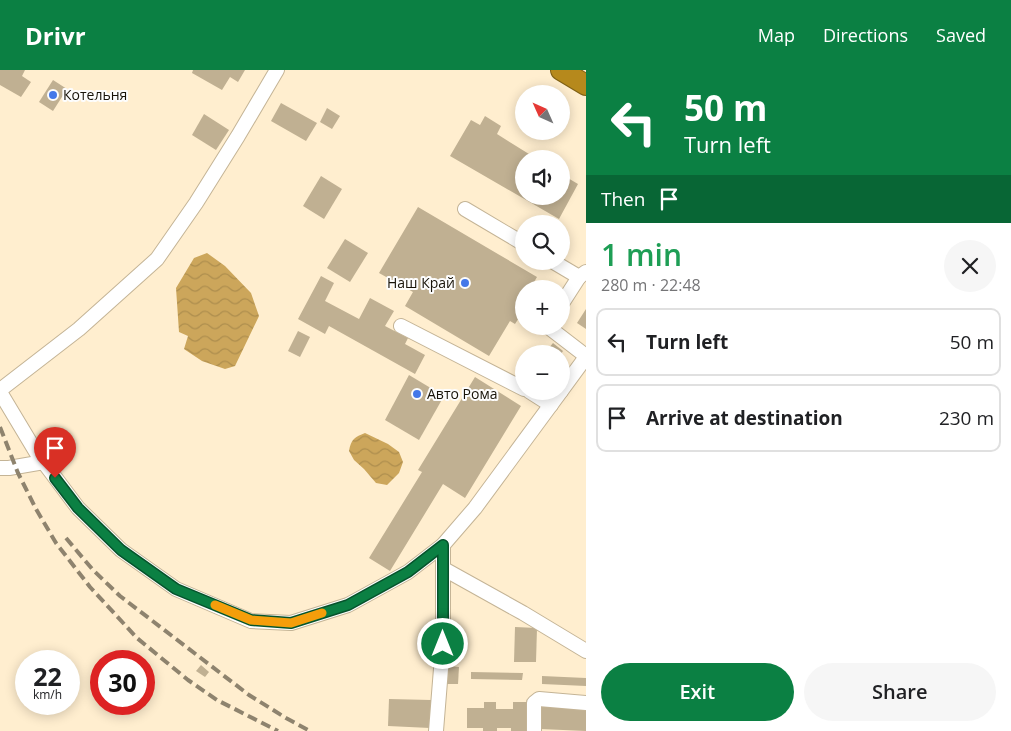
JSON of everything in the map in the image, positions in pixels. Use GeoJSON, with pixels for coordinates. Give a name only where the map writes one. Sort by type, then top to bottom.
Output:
{"type":"FeatureCollection","features":[{"type":"Feature","properties":{"kind":"highway"},"geometry":{"type":"LineString","coordinates":[[561,70],[586,85]]}},
{"type":"Feature","properties":{"kind":"street"},"geometry":{"type":"LineString","coordinates":[[277,70],[196,204],[157,259],[78,328],[0,391],[36,452],[78,508],[121,550],[176,589],[251,620],[291,623],[348,605],[408,572],[443,545],[474,508],[555,400]]}},
{"type":"Feature","properties":{"kind":"street"},"geometry":{"type":"LineString","coordinates":[[465,209],[515,239]]}},
{"type":"Feature","properties":{"kind":"street"},"geometry":{"type":"LineString","coordinates":[[570,269],[582,275],[570,292]]}},
{"type":"Feature","properties":{"kind":"street"},"geometry":{"type":"LineString","coordinates":[[401,326],[515,384]]}},
{"type":"Feature","properties":{"kind":"street"},"geometry":{"type":"LineString","coordinates":[[559,335],[586,357],[570,379]]}},
{"type":"Feature","properties":{"kind":"street"},"geometry":{"type":"LineString","coordinates":[[543,400],[551,405]]}},
{"type":"Feature","properties":{"kind":"street"},"geometry":{"type":"LineString","coordinates":[[0,468],[44,462]]}},
{"type":"Feature","properties":{"kind":"street"},"geometry":{"type":"LineString","coordinates":[[436,731],[443,644],[443,545]]}},
{"type":"Feature","properties":{"kind":"street"},"geometry":{"type":"LineString","coordinates":[[444,569],[586,651]]}},
{"type":"Feature","properties":{"kind":"street"},"geometry":{"type":"LineString","coordinates":[[534,731],[534,703],[539,700],[586,703]]}},
{"type":"Feature","properties":{"kind":"water"},"geometry":{"type":"Polygon","coordinates":[[[207,253],[225,266],[251,293],[259,316],[235,366],[225,369],[202,361],[184,349],[188,336],[179,332],[176,288],[194,258],[207,253]]]}},
{"type":"Feature","properties":{"kind":"water"},"geometry":{"type":"Polygon","coordinates":[[[365,433],[388,444],[399,452],[403,462],[399,473],[387,485],[376,483],[354,460],[349,451],[354,439],[365,433]]]}},
{"type":"Feature","properties":{"kind":"building"},"geometry":{"type":"Polygon","coordinates":[[[0,70],[25,70],[22,76],[31,82],[21,97],[0,85],[0,70]]]}},
{"type":"Feature","properties":{"kind":"building"},"geometry":{"type":"Polygon","coordinates":[[[193,70],[245,70],[238,82],[230,77],[222,90],[192,73],[193,70]]]}},
{"type":"Feature","properties":{"kind":"building","name":"Котельня"},"geometry":{"type":"Polygon","coordinates":[[[53,80],[67,89],[53,111],[39,102],[53,80]]]}},
{"type":"Feature","properties":{"kind":"building"},"geometry":{"type":"Polygon","coordinates":[[[281,103],[317,123],[306,141],[271,121],[281,103]]]}},
{"type":"Feature","properties":{"kind":"building"},"geometry":{"type":"Polygon","coordinates":[[[327,108],[340,116],[332,129],[320,122],[327,108]]]}},
{"type":"Feature","properties":{"kind":"building"},"geometry":{"type":"Polygon","coordinates":[[[204,114],[229,130],[216,150],[192,135],[204,114]]]}},
{"type":"Feature","properties":{"kind":"building"},"geometry":{"type":"Polygon","coordinates":[[[485,116],[501,126],[497,134],[523,150],[515,150],[515,194],[450,156],[471,120],[480,125],[485,116]]]}},
{"type":"Feature","properties":{"kind":"building"},"geometry":{"type":"Polygon","coordinates":[[[321,176],[342,189],[324,219],[303,206],[321,176]]]}},
{"type":"Feature","properties":{"kind":"building"},"geometry":{"type":"Polygon","coordinates":[[[570,179],[578,184],[570,199],[570,179]]]}},
{"type":"Feature","properties":{"kind":"building"},"geometry":{"type":"Polygon","coordinates":[[[535,205],[567,205],[561,215],[552,215],[535,205]]]}},
{"type":"Feature","properties":{"kind":"building","name":"Наш Край"},"geometry":{"type":"Polygon","coordinates":[[[418,207],[515,264],[515,270],[525,270],[537,277],[535,280],[515,280],[515,324],[510,321],[489,356],[405,306],[413,292],[379,273],[418,207]]]}},
{"type":"Feature","properties":{"kind":"building"},"geometry":{"type":"Polygon","coordinates":[[[345,239],[368,253],[350,282],[327,268],[345,239]]]}},
{"type":"Feature","properties":{"kind":"building"},"geometry":{"type":"Polygon","coordinates":[[[321,276],[334,283],[325,301],[359,319],[370,298],[394,311],[385,326],[408,338],[405,344],[425,355],[415,374],[329,326],[325,334],[298,319],[321,276]]]}},
{"type":"Feature","properties":{"kind":"building"},"geometry":{"type":"Polygon","coordinates":[[[586,309],[586,329],[577,323],[586,309]]]}},
{"type":"Feature","properties":{"kind":"building"},"geometry":{"type":"Polygon","coordinates":[[[298,331],[310,337],[300,357],[288,351],[298,331]]]}},
{"type":"Feature","properties":{"kind":"building"},"geometry":{"type":"Polygon","coordinates":[[[409,375],[444,396],[419,440],[385,420],[409,375]]]}},
{"type":"Feature","properties":{"kind":"building"},"geometry":{"type":"Polygon","coordinates":[[[475,377],[521,406],[465,498],[443,484],[390,571],[369,558],[422,472],[418,470],[475,377]]]}},
{"type":"Feature","properties":{"kind":"building"},"geometry":{"type":"Polygon","coordinates":[[[515,627],[537,628],[536,662],[514,662],[515,627]]]}},
{"type":"Feature","properties":{"kind":"building"},"geometry":{"type":"Polygon","coordinates":[[[201,665],[209,672],[205,677],[196,671],[201,665]]]}},
{"type":"Feature","properties":{"kind":"building"},"geometry":{"type":"Polygon","coordinates":[[[448,666],[459,667],[458,684],[447,684],[448,666]]]}},
{"type":"Feature","properties":{"kind":"building"},"geometry":{"type":"Polygon","coordinates":[[[471,672],[523,673],[522,680],[471,679],[471,672]]]}},
{"type":"Feature","properties":{"kind":"building"},"geometry":{"type":"Polygon","coordinates":[[[542,676],[586,678],[586,686],[542,684],[542,676]]]}},
{"type":"Feature","properties":{"kind":"building"},"geometry":{"type":"Polygon","coordinates":[[[389,699],[431,700],[430,728],[388,726],[389,699]]]}},
{"type":"Feature","properties":{"kind":"building"},"geometry":{"type":"Polygon","coordinates":[[[484,702],[496,702],[496,709],[513,709],[513,702],[528,702],[527,731],[511,731],[511,728],[497,728],[497,731],[483,731],[483,728],[467,728],[467,708],[484,708],[484,702]]]}},
{"type":"Feature","properties":{"kind":"building"},"geometry":{"type":"Polygon","coordinates":[[[541,706],[586,707],[586,731],[540,729],[541,706]]]}},
{"type":"Feature","properties":{"kind":"railway"},"geometry":{"type":"LineString","coordinates":[[0,427],[18,473],[36,509],[56,543],[90,587],[137,638],[188,680],[217,700],[278,731]]}},
{"type":"Feature","properties":{"kind":"railway"},"geometry":{"type":"LineString","coordinates":[[66,538],[93,570],[120,596],[249,695],[310,731]]}},
{"type":"Feature","properties":{"kind":"slow traffic"},"geometry":{"type":"LineString","coordinates":[[215,605],[251,620],[291,623],[322,613]]}},
{"type":"Feature","properties":{"kind":"place","name":"Котельня"},"geometry":{"type":"Point","coordinates":[53,95]}},
{"type":"Feature","properties":{"kind":"place","name":"Наш Край"},"geometry":{"type":"Point","coordinates":[465,283]}},
{"type":"Feature","properties":{"kind":"place","name":"Авто Рома"},"geometry":{"type":"Point","coordinates":[417,394]}},
{"type":"Feature","properties":{"kind":"route"},"geometry":{"type":"LineString","coordinates":[[55,478],[78,508],[121,550],[176,589],[251,620],[291,623],[348,605],[408,572],[443,545],[443,644]]}}]}
